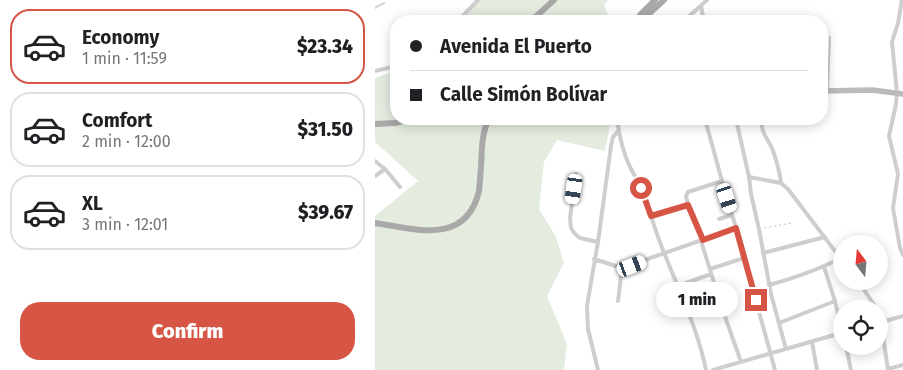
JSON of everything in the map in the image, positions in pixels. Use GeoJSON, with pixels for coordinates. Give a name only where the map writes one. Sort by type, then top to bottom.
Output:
{"type":"FeatureCollection","features":[{"type":"Feature","properties":{"kind":"main road"},"geometry":{"type":"LineString","coordinates":[[538,15],[554,0]]}},
{"type":"Feature","properties":{"kind":"main road"},"geometry":{"type":"LineString","coordinates":[[640,15],[655,0]]}},
{"type":"Feature","properties":{"kind":"main road"},"geometry":{"type":"LineString","coordinates":[[648,15],[664,0]]}},
{"type":"Feature","properties":{"kind":"main road"},"geometry":{"type":"LineString","coordinates":[[375,124],[390,123]]}},
{"type":"Feature","properties":{"kind":"main road"},"geometry":{"type":"LineString","coordinates":[[375,223],[434,231],[453,226],[464,220],[471,211],[479,190],[482,140],[486,125]]}},
{"type":"Feature","properties":{"kind":"street"},"geometry":{"type":"LineString","coordinates":[[463,15],[477,0]]}},
{"type":"Feature","properties":{"kind":"street"},"geometry":{"type":"LineString","coordinates":[[691,15],[707,0]]}},
{"type":"Feature","properties":{"kind":"street"},"geometry":{"type":"LineString","coordinates":[[902,0],[898,24],[892,42],[900,93],[889,136],[898,174],[893,208],[903,255]]}},
{"type":"Feature","properties":{"kind":"street"},"geometry":{"type":"LineString","coordinates":[[701,6],[703,15]]}},
{"type":"Feature","properties":{"kind":"street"},"geometry":{"type":"LineString","coordinates":[[375,71],[390,67]]}},
{"type":"Feature","properties":{"kind":"street"},"geometry":{"type":"LineString","coordinates":[[828,92],[872,90],[900,93]]}},
{"type":"Feature","properties":{"kind":"street"},"geometry":{"type":"LineString","coordinates":[[618,125],[624,151],[641,188],[664,254],[678,286],[702,352],[706,370]]}},
{"type":"Feature","properties":{"kind":"street"},"geometry":{"type":"LineString","coordinates":[[707,125],[775,370]]}},
{"type":"Feature","properties":{"kind":"street"},"geometry":{"type":"LineString","coordinates":[[737,125],[769,286],[786,349]]}},
{"type":"Feature","properties":{"kind":"street"},"geometry":{"type":"LineString","coordinates":[[761,125],[780,172],[781,183]]}},
{"type":"Feature","properties":{"kind":"street"},"geometry":{"type":"LineString","coordinates":[[598,370],[588,329],[587,306],[611,146],[613,137],[619,130]]}},
{"type":"Feature","properties":{"kind":"street"},"geometry":{"type":"LineString","coordinates":[[375,161],[385,169],[399,187]]}},
{"type":"Feature","properties":{"kind":"street"},"geometry":{"type":"LineString","coordinates":[[375,176],[385,169]]}},
{"type":"Feature","properties":{"kind":"street"},"geometry":{"type":"LineString","coordinates":[[576,174],[570,218],[571,228],[581,238],[598,242]]}},
{"type":"Feature","properties":{"kind":"street"},"geometry":{"type":"LineString","coordinates":[[749,177],[781,183],[788,189],[833,248]]}},
{"type":"Feature","properties":{"kind":"street"},"geometry":{"type":"LineString","coordinates":[[722,180],[688,192],[686,196],[741,362]]}},
{"type":"Feature","properties":{"kind":"street"},"geometry":{"type":"LineString","coordinates":[[651,216],[688,205]]}},
{"type":"Feature","properties":{"kind":"street"},"geometry":{"type":"LineString","coordinates":[[719,220],[732,214]]}},
{"type":"Feature","properties":{"kind":"street"},"geometry":{"type":"LineString","coordinates":[[594,259],[622,268],[736,228]]}},
{"type":"Feature","properties":{"kind":"street"},"geometry":{"type":"LineString","coordinates":[[763,252],[825,237]]}},
{"type":"Feature","properties":{"kind":"street"},"geometry":{"type":"LineString","coordinates":[[710,269],[744,258]]}},
{"type":"Feature","properties":{"kind":"street"},"geometry":{"type":"LineString","coordinates":[[769,286],[799,277],[833,262]]}},
{"type":"Feature","properties":{"kind":"street"},"geometry":{"type":"LineString","coordinates":[[824,267],[835,300]]}},
{"type":"Feature","properties":{"kind":"street"},"geometry":{"type":"LineString","coordinates":[[618,301],[622,268]]}},
{"type":"Feature","properties":{"kind":"street"},"geometry":{"type":"LineString","coordinates":[[678,286],[711,274]]}},
{"type":"Feature","properties":{"kind":"street"},"geometry":{"type":"LineString","coordinates":[[779,323],[833,302]]}},
{"type":"Feature","properties":{"kind":"street"},"geometry":{"type":"LineString","coordinates":[[888,320],[903,316]]}},
{"type":"Feature","properties":{"kind":"street"},"geometry":{"type":"LineString","coordinates":[[713,370],[833,336]]}},
{"type":"Feature","properties":{"kind":"street"},"geometry":{"type":"LineString","coordinates":[[812,342],[817,370]]}},
{"type":"Feature","properties":{"kind":"street"},"geometry":{"type":"LineString","coordinates":[[848,355],[851,370]]}},
{"type":"Feature","properties":{"kind":"street"},"geometry":{"type":"LineString","coordinates":[[884,355],[888,370],[903,365]]}},
{"type":"Feature","properties":{"kind":"lane"},"geometry":{"type":"LineString","coordinates":[[375,8],[383,3]]}},
{"type":"Feature","properties":{"kind":"lane"},"geometry":{"type":"LineString","coordinates":[[828,59],[830,37]]}},
{"type":"Feature","properties":{"kind":"path"},"geometry":{"type":"LineString","coordinates":[[759,229],[792,223]]}},
{"type":"Feature","properties":{"kind":"shaded area"},"geometry":{"type":"Polygon","coordinates":[[[480,0],[608,0],[604,5],[608,15],[466,15],[480,0]]]}},
{"type":"Feature","properties":{"kind":"shaded area"},"geometry":{"type":"Polygon","coordinates":[[[390,73],[390,125],[610,125],[605,151],[557,140],[544,162],[539,209],[556,237],[564,263],[547,296],[567,344],[564,370],[375,370],[375,216],[418,181],[375,142],[375,78],[390,73]]]}},
{"type":"Feature","properties":{"kind":"route"},"geometry":{"type":"LineString","coordinates":[[641,188],[651,216],[688,205],[703,240],[736,228],[756,300]]}}]}
